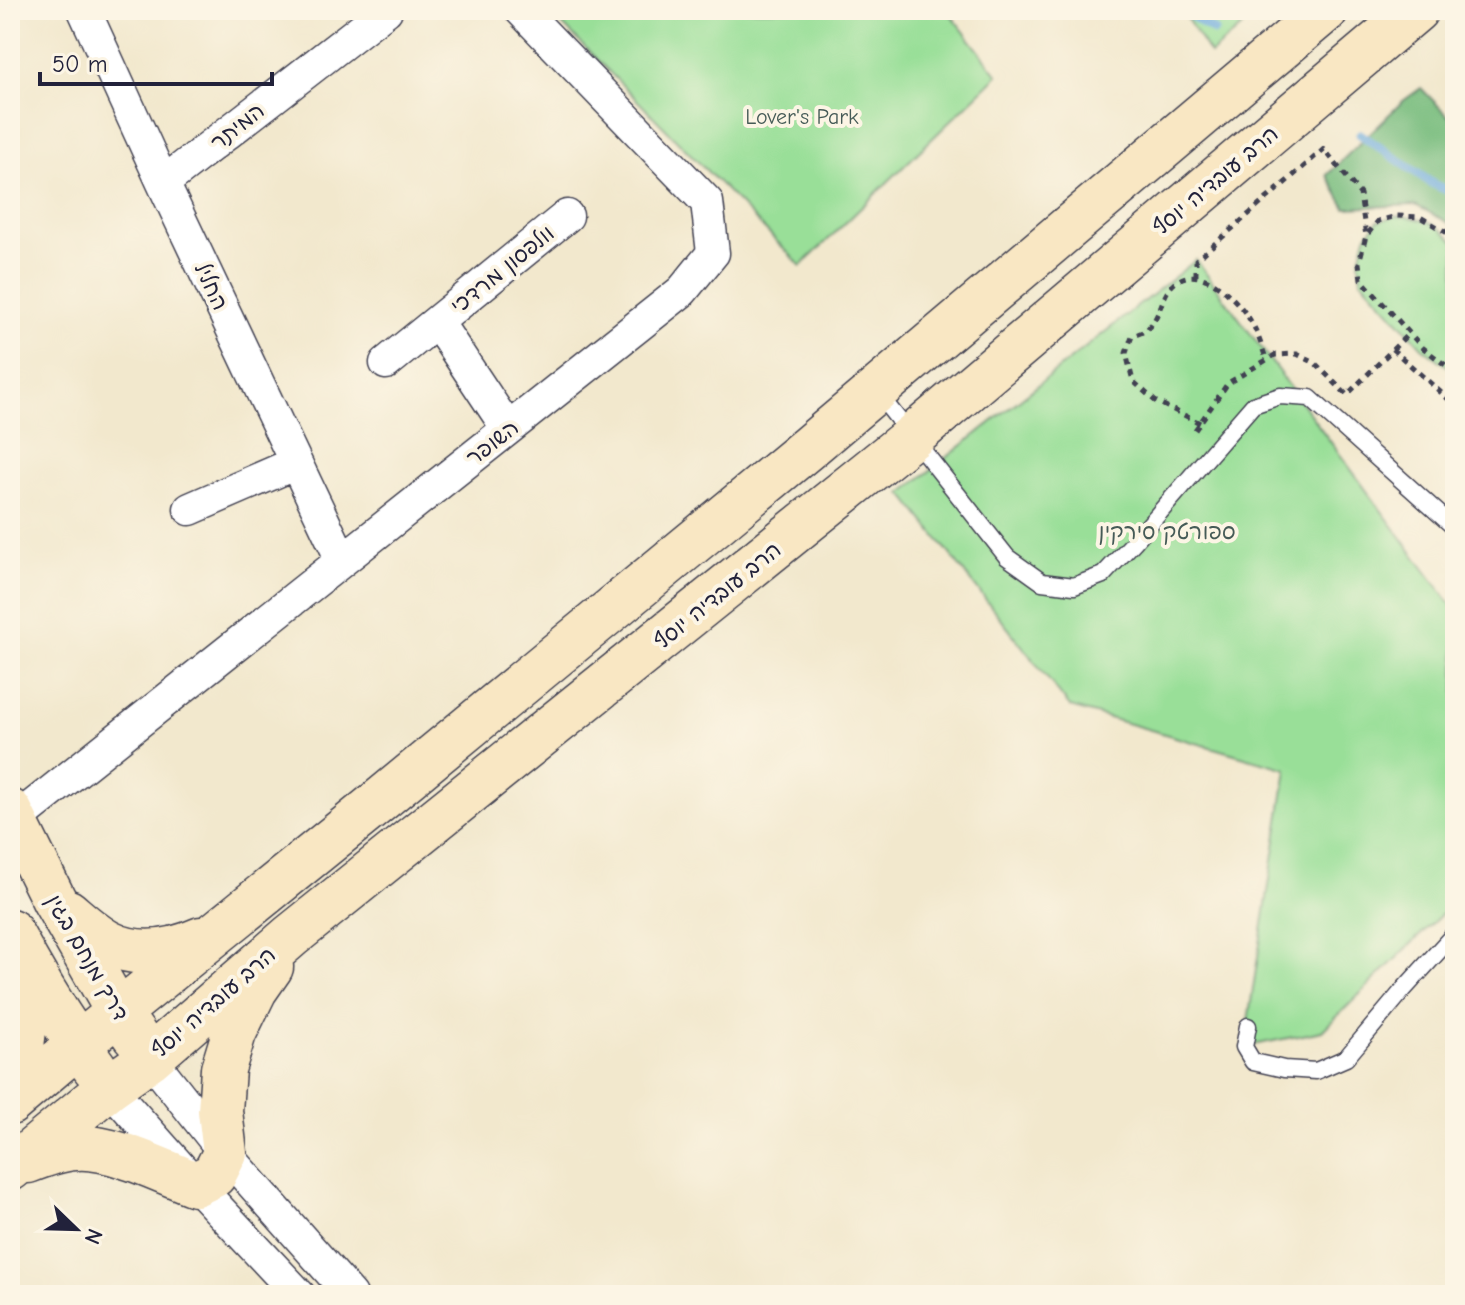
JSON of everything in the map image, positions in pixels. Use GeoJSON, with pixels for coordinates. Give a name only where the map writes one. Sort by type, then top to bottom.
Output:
{"type":"FeatureCollection","features":[{"type":"Feature","properties":{"kind":"main road"},"geometry":{"type":"LineString","coordinates":[[10,1103],[809,447],[1326,10]]}},
{"type":"Feature","properties":{"kind":"main road","name":"הרב עובדיה יוסף"},"geometry":{"type":"LineString","coordinates":[[10,1169],[109,1087],[150,1058],[291,936],[912,437],[1416,10]]}},
{"type":"Feature","properties":{"kind":"main road","name":"דרך מנחם בגין"},"geometry":{"type":"LineString","coordinates":[[12,816],[54,900],[118,1012],[150,1058]]}},
{"type":"Feature","properties":{"kind":"main road"},"geometry":{"type":"LineString","coordinates":[[54,900],[108,943],[129,950],[155,952],[185,946],[218,931]]}},
{"type":"Feature","properties":{"kind":"main road"},"geometry":{"type":"LineString","coordinates":[[10,1169],[46,1154],[78,1147],[111,1152],[195,1184],[214,1175],[225,1153],[220,1111],[223,1069],[234,1033],[255,990],[291,936]]}},
{"type":"Feature","properties":{"kind":"main road"},"geometry":{"type":"LineString","coordinates":[[17,944],[78,1045],[109,1087]]}},
{"type":"Feature","properties":{"kind":"main road"},"geometry":{"type":"LineString","coordinates":[[10,1090],[24,1039],[26,1002],[17,944]]}},
{"type":"Feature","properties":{"kind":"street","name":"החליל"},"geometry":{"type":"LineString","coordinates":[[84,10],[342,560]]}},
{"type":"Feature","properties":{"kind":"street","name":"המיתר"},"geometry":{"type":"LineString","coordinates":[[163,183],[386,10]]}},
{"type":"Feature","properties":{"kind":"street","name":"השופר"},"geometry":{"type":"LineString","coordinates":[[12,816],[682,291],[713,253],[707,202],[521,10]]}},
{"type":"Feature","properties":{"kind":"street","name":"וולפסון מרדכי"},"geometry":{"type":"LineString","coordinates":[[386,363],[567,216]]}},
{"type":"Feature","properties":{"kind":"street","name":"וולפסון מרדכי"},"geometry":{"type":"LineString","coordinates":[[437,322],[508,429]]}},
{"type":"Feature","properties":{"kind":"street"},"geometry":{"type":"LineString","coordinates":[[190,509],[296,463]]}},
{"type":"Feature","properties":{"kind":"street"},"geometry":{"type":"LineString","coordinates":[[150,1058],[225,1153],[351,1295]]}},
{"type":"Feature","properties":{"kind":"street"},"geometry":{"type":"LineString","coordinates":[[109,1087],[299,1295]]}},
{"type":"Feature","properties":{"kind":"lane"},"geometry":{"type":"LineString","coordinates":[[875,390],[1007,557],[1042,582],[1074,586],[1103,575],[1253,405],[1280,396],[1310,398],[1455,528]]}},
{"type":"Feature","properties":{"kind":"lane"},"geometry":{"type":"LineString","coordinates":[[1248,1026],[1244,1047],[1253,1062],[1284,1069],[1316,1071],[1346,1058],[1455,933]]}},
{"type":"Feature","properties":{"kind":"path"},"geometry":{"type":"LineString","coordinates":[[1196,276],[1196,260],[1324,149],[1360,194],[1366,236],[1359,263],[1361,279],[1422,347],[1455,370]]}},
{"type":"Feature","properties":{"kind":"path"},"geometry":{"type":"LineString","coordinates":[[1366,236],[1378,221],[1397,216],[1420,217],[1446,232],[1455,242]]}},
{"type":"Feature","properties":{"kind":"path"},"geometry":{"type":"LineString","coordinates":[[1200,423],[1155,401],[1133,381],[1126,353],[1132,336],[1147,330],[1159,313],[1167,292],[1179,279],[1196,276],[1218,285],[1253,325],[1267,360]]}},
{"type":"Feature","properties":{"kind":"path"},"geometry":{"type":"LineString","coordinates":[[1392,349],[1455,405]]}},
{"type":"Feature","properties":{"kind":"green space","name":"Lover's Park"},"geometry":{"type":"Polygon","coordinates":[[[548,10],[947,10],[998,75],[801,266],[548,10]]]}},
{"type":"Feature","properties":{"kind":"green space"},"geometry":{"type":"Polygon","coordinates":[[[1181,10],[1262,10],[1210,54],[1181,10]]]}},
{"type":"Feature","properties":{"kind":"green space"},"geometry":{"type":"Polygon","coordinates":[[[1421,88],[1455,123],[1455,227],[1415,205],[1346,208],[1327,175],[1403,101],[1421,88]]]}},
{"type":"Feature","properties":{"kind":"green space"},"geometry":{"type":"Polygon","coordinates":[[[1397,216],[1429,223],[1455,242],[1455,370],[1422,347],[1361,279],[1359,263],[1366,236],[1378,221],[1397,216]]]}},
{"type":"Feature","properties":{"kind":"green space","name":"ספורטק סירקין"},"geometry":{"type":"Polygon","coordinates":[[[1196,260],[1455,610],[1455,901],[1322,1031],[1244,1047],[1287,769],[1070,707],[902,493],[1196,260]]]}},
{"type":"Feature","properties":{"kind":"waterway"},"geometry":{"type":"LineString","coordinates":[[1183,10],[1214,31]]}},
{"type":"Feature","properties":{"kind":"waterway"},"geometry":{"type":"LineString","coordinates":[[1360,134],[1433,184],[1455,194]]}}]}
